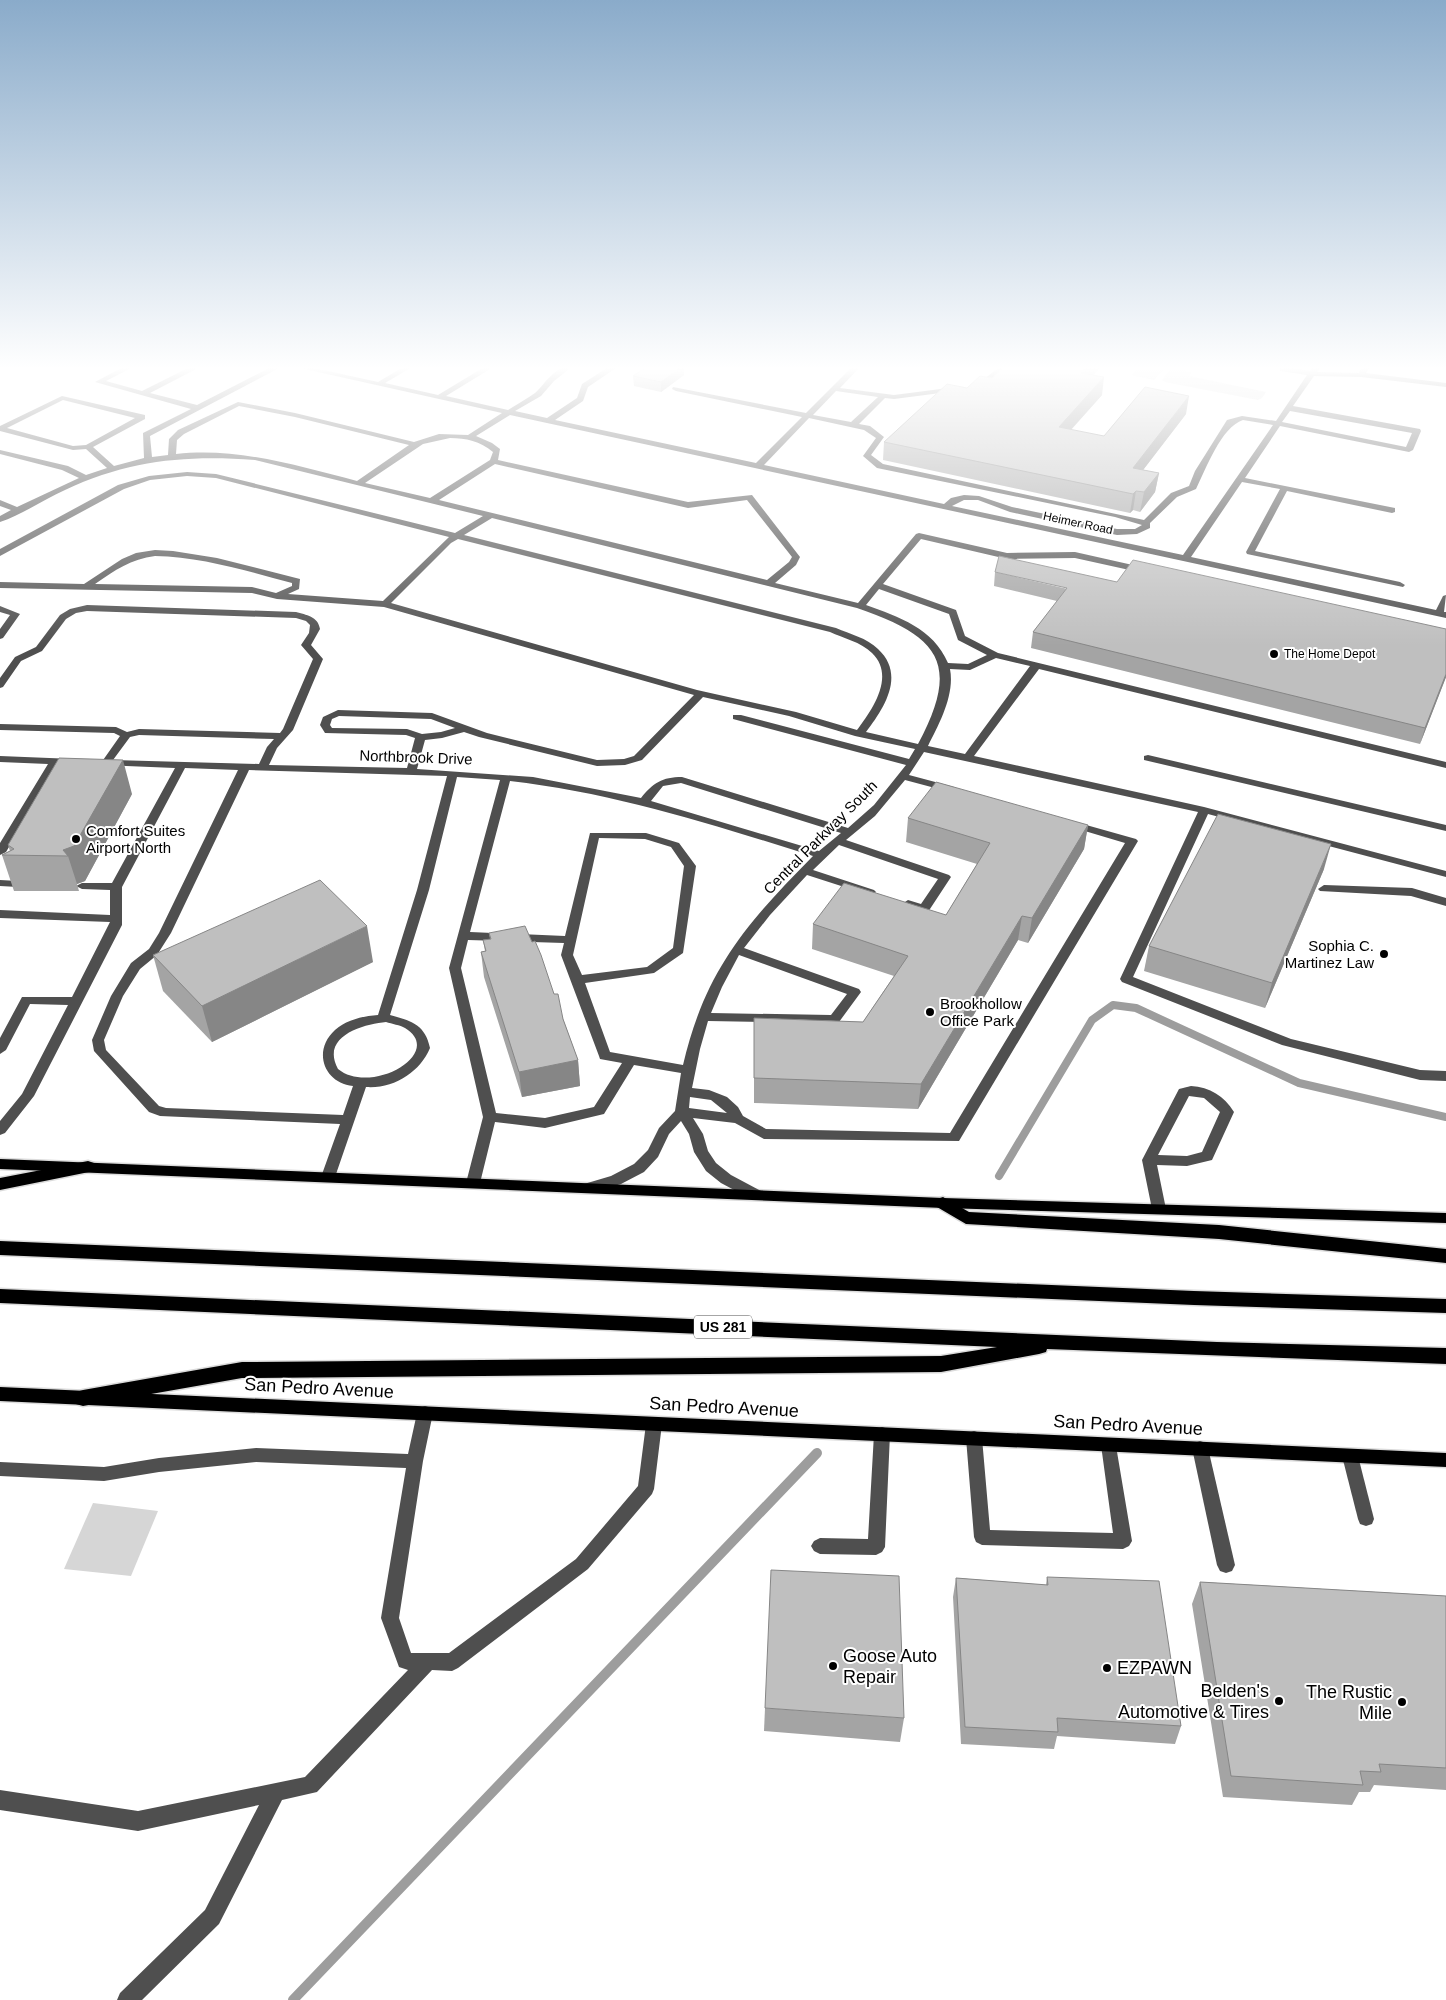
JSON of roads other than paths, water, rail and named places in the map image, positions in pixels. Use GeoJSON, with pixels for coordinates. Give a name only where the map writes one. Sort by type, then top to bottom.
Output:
{"type":"FeatureCollection","features":[{"type":"Feature","properties":{"kind":"highway"},"geometry":{"type":"LineString","coordinates":[[0,1184],[88,1168]]}},
{"type":"Feature","properties":{"kind":"highway"},"geometry":{"type":"LineString","coordinates":[[943,1203],[966,1218],[1140,1226],[1446,1256]]}},
{"type":"Feature","properties":{"kind":"highway"},"geometry":{"type":"LineString","coordinates":[[0,1248],[1234,1300],[1446,1306]]}},
{"type":"Feature","properties":{"kind":"highway","name":"US 281"},"geometry":{"type":"LineString","coordinates":[[0,1296],[1067,1342],[1446,1356]]}},
{"type":"Feature","properties":{"kind":"highway"},"geometry":{"type":"LineString","coordinates":[[83,1398],[242,1370],[941,1364],[1067,1342]]}},
{"type":"Feature","properties":{"kind":"main road"},"geometry":{"type":"LineString","coordinates":[[0,1164],[943,1203],[1446,1218]]}},
{"type":"Feature","properties":{"kind":"main road","name":"San Pedro Avenue"},"geometry":{"type":"LineString","coordinates":[[0,1394],[1446,1460]]}},
{"type":"Feature","properties":{"kind":"street"},"geometry":{"type":"LineString","coordinates":[[30,459],[65,468],[84,477]]}},
{"type":"Feature","properties":{"kind":"street"},"geometry":{"type":"LineString","coordinates":[[102,459],[111,468]]}},
{"type":"Feature","properties":{"kind":"street"},"geometry":{"type":"LineString","coordinates":[[0,519],[84,477],[147,459]]}},
{"type":"Feature","properties":{"kind":"street"},"geometry":{"type":"LineString","coordinates":[[261,459],[860,606],[904,624],[921,634],[932,645],[944,666],[970,667],[995,655]]}},
{"type":"Feature","properties":{"kind":"street"},"geometry":{"type":"LineString","coordinates":[[359,483],[395,459]]}},
{"type":"Feature","properties":{"kind":"street","name":"Heimer Road"},"geometry":{"type":"LineString","coordinates":[[734,459],[1442,614]]}},
{"type":"Feature","properties":{"kind":"street"},"geometry":{"type":"LineString","coordinates":[[760,465],[765,459]]}},
{"type":"Feature","properties":{"kind":"street"},"geometry":{"type":"LineString","coordinates":[[871,459],[880,466],[985,486],[1146,523]]}},
{"type":"Feature","properties":{"kind":"street"},"geometry":{"type":"LineString","coordinates":[[946,506],[954,500],[964,497],[979,498],[1010,509],[1128,533],[1147,526],[1146,523],[1174,495],[1193,487],[1199,471],[1207,459]]}},
{"type":"Feature","properties":{"kind":"street"},"geometry":{"type":"LineString","coordinates":[[1185,559],[1253,459]]}},
{"type":"Feature","properties":{"kind":"street"},"geometry":{"type":"LineString","coordinates":[[432,501],[494,461],[688,505],[749,497],[796,557],[793,563],[768,584]]}},
{"type":"Feature","properties":{"kind":"street"},"geometry":{"type":"LineString","coordinates":[[0,553],[121,487],[149,478],[187,474],[216,476],[833,630],[862,642],[876,652],[886,669],[888,685],[872,717],[859,734]]}},
{"type":"Feature","properties":{"kind":"street"},"geometry":{"type":"LineString","coordinates":[[1240,479],[1392,510]]}},
{"type":"Feature","properties":{"kind":"street"},"geometry":{"type":"LineString","coordinates":[[1285,488],[1250,552],[1400,584]]}},
{"type":"Feature","properties":{"kind":"street"},"geometry":{"type":"LineString","coordinates":[[0,503],[18,510]]}},
{"type":"Feature","properties":{"kind":"street"},"geometry":{"type":"LineString","coordinates":[[385,604],[454,536],[490,516]]}},
{"type":"Feature","properties":{"kind":"street"},"geometry":{"type":"LineString","coordinates":[[860,606],[919,536],[1007,556],[1075,555],[1151,572]]}},
{"type":"Feature","properties":{"kind":"street"},"geometry":{"type":"LineString","coordinates":[[87,586],[124,561],[138,555],[165,552],[297,581],[296,587],[276,596]]}},
{"type":"Feature","properties":{"kind":"street"},"geometry":{"type":"LineString","coordinates":[[1340,592],[1343,573]]}},
{"type":"Feature","properties":{"kind":"street"},"geometry":{"type":"LineString","coordinates":[[0,584],[252,590],[276,596],[385,604],[701,693],[792,714],[859,734],[921,746],[1204,810],[1446,874]]}},
{"type":"Feature","properties":{"kind":"street"},"geometry":{"type":"LineString","coordinates":[[878,585],[953,612],[960,638],[995,655],[1446,765]]}},
{"type":"Feature","properties":{"kind":"street"},"geometry":{"type":"LineString","coordinates":[[1442,614],[1446,598]]}},
{"type":"Feature","properties":{"kind":"street"},"geometry":{"type":"LineString","coordinates":[[0,685],[18,659],[40,649],[64,617],[73,611],[87,608],[296,615],[309,618],[316,626],[316,630],[306,645],[318,659],[288,730],[272,747],[262,768]]}},
{"type":"Feature","properties":{"kind":"street"},"geometry":{"type":"LineString","coordinates":[[0,609],[15,614],[0,636]]}},
{"type":"Feature","properties":{"kind":"street"},"geometry":{"type":"LineString","coordinates":[[968,757],[1037,664]]}},
{"type":"Feature","properties":{"kind":"street","name":"Central Parkway South"},"geometry":{"type":"LineString","coordinates":[[682,1112],[688,1070],[704,1017],[736,950],[767,912],[821,855],[877,808],[912,763],[935,719],[946,678],[944,666]]}},
{"type":"Feature","properties":{"kind":"street"},"geometry":{"type":"LineString","coordinates":[[465,728],[442,736],[421,737],[407,732],[329,731],[325,725],[328,717],[338,713],[432,716],[523,746],[597,763],[625,762],[638,758],[701,693]]}},
{"type":"Feature","properties":{"kind":"street"},"geometry":{"type":"LineString","coordinates":[[737,717],[912,763]]}},
{"type":"Feature","properties":{"kind":"street"},"geometry":{"type":"LineString","coordinates":[[0,726],[116,730],[126,735]]}},
{"type":"Feature","properties":{"kind":"street"},"geometry":{"type":"LineString","coordinates":[[97,762],[126,735],[139,732],[283,736]]}},
{"type":"Feature","properties":{"kind":"street"},"geometry":{"type":"LineString","coordinates":[[411,772],[421,737]]}},
{"type":"Feature","properties":{"kind":"street"},"geometry":{"type":"LineString","coordinates":[[1148,758],[1446,828]]}},
{"type":"Feature","properties":{"kind":"street","name":"Northbrook Drive"},"geometry":{"type":"LineString","coordinates":[[0,759],[453,773],[506,777],[557,783],[644,802],[821,855]]}},
{"type":"Feature","properties":{"kind":"street"},"geometry":{"type":"LineString","coordinates":[[0,852],[55,761]]}},
{"type":"Feature","properties":{"kind":"street"},"geometry":{"type":"LineString","coordinates":[[0,1130],[27,1096],[116,925],[116,887],[182,765]]}},
{"type":"Feature","properties":{"kind":"street"},"geometry":{"type":"LineString","coordinates":[[245,767],[165,933],[153,952],[135,966],[117,996],[98,1040],[100,1050],[154,1109],[165,1113],[348,1120]]}},
{"type":"Feature","properties":{"kind":"street"},"geometry":{"type":"LineString","coordinates":[[383,1018],[423,890],[453,773]]}},
{"type":"Feature","properties":{"kind":"street"},"geometry":{"type":"LineString","coordinates":[[902,776],[959,792]]}},
{"type":"Feature","properties":{"kind":"street"},"geometry":{"type":"LineString","coordinates":[[473,1183],[490,1117],[454,968],[506,777]]}},
{"type":"Feature","properties":{"kind":"street"},"geometry":{"type":"LineString","coordinates":[[644,802],[656,786],[666,780],[682,780],[849,832]]}},
{"type":"Feature","properties":{"kind":"street"},"geometry":{"type":"LineString","coordinates":[[1204,810],[1126,979],[1287,1042],[1420,1075],[1446,1076]]}},
{"type":"Feature","properties":{"kind":"street"},"geometry":{"type":"LineString","coordinates":[[682,1112],[738,1118],[764,1134],[954,1138],[1132,841],[1055,819]]}},
{"type":"Feature","properties":{"kind":"street"},"geometry":{"type":"LineString","coordinates":[[578,980],[650,970],[679,950],[690,866],[675,845],[646,836],[594,835],[567,955],[605,1056],[629,1062],[688,1070]]}},
{"type":"Feature","properties":{"kind":"street"},"geometry":{"type":"LineString","coordinates":[[837,841],[945,877],[924,909],[897,900]]}},
{"type":"Feature","properties":{"kind":"street"},"geometry":{"type":"LineString","coordinates":[[806,871],[878,894]]}},
{"type":"Feature","properties":{"kind":"street"},"geometry":{"type":"LineString","coordinates":[[0,883],[18,884]]}},
{"type":"Feature","properties":{"kind":"street"},"geometry":{"type":"LineString","coordinates":[[82,886],[116,887]]}},
{"type":"Feature","properties":{"kind":"street"},"geometry":{"type":"LineString","coordinates":[[1324,889],[1412,892],[1446,902]]}},
{"type":"Feature","properties":{"kind":"street"},"geometry":{"type":"LineString","coordinates":[[0,914],[116,918]]}},
{"type":"Feature","properties":{"kind":"street"},"geometry":{"type":"LineString","coordinates":[[464,936],[570,940]]}},
{"type":"Feature","properties":{"kind":"street"},"geometry":{"type":"LineString","coordinates":[[704,1017],[835,1019],[855,992],[736,950]]}},
{"type":"Feature","properties":{"kind":"street"},"geometry":{"type":"LineString","coordinates":[[0,1050],[26,1000],[76,1001]]}},
{"type":"Feature","properties":{"kind":"street"},"geometry":{"type":"LineString","coordinates":[[383,1018],[401,1021],[412,1026],[420,1034],[424,1044],[422,1054],[416,1064],[406,1073],[376,1083],[361,1083],[347,1080],[336,1074],[329,1066],[326,1056],[328,1046],[335,1036],[345,1028],[358,1022],[383,1018]]}},
{"type":"Feature","properties":{"kind":"street"},"geometry":{"type":"LineString","coordinates":[[490,1117],[545,1123],[600,1111],[629,1062]]}},
{"type":"Feature","properties":{"kind":"street"},"geometry":{"type":"LineString","coordinates":[[328,1177],[361,1083]]}},
{"type":"Feature","properties":{"kind":"street"},"geometry":{"type":"LineString","coordinates":[[1149,1160],[1188,1160],[1207,1156],[1227,1112],[1218,1098],[1196,1090],[1184,1092],[1149,1160],[1159,1209]]}},
{"type":"Feature","properties":{"kind":"street"},"geometry":{"type":"LineString","coordinates":[[684,1092],[721,1098],[734,1110],[738,1118]]}},
{"type":"Feature","properties":{"kind":"street"},"geometry":{"type":"LineString","coordinates":[[589,1188],[616,1180],[642,1165],[653,1153],[664,1131],[682,1112]]}},
{"type":"Feature","properties":{"kind":"street"},"geometry":{"type":"LineString","coordinates":[[682,1112],[696,1134],[701,1152],[711,1167],[726,1179],[756,1195]]}},
{"type":"Feature","properties":{"kind":"street"},"geometry":{"type":"LineString","coordinates":[[425,1413],[415,1461],[390,1618],[405,1661],[452,1662],[582,1564],[646,1489],[654,1424]]}},
{"type":"Feature","properties":{"kind":"street"},"geometry":{"type":"LineString","coordinates":[[820,1546],[876,1547],[882,1434]]}},
{"type":"Feature","properties":{"kind":"street"},"geometry":{"type":"LineString","coordinates":[[974,1438],[982,1537],[1123,1541],[1110,1444]]}},
{"type":"Feature","properties":{"kind":"street"},"geometry":{"type":"LineString","coordinates":[[1200,1448],[1226,1565]]}},
{"type":"Feature","properties":{"kind":"street"},"geometry":{"type":"LineString","coordinates":[[0,1469],[104,1474],[159,1465],[256,1454],[415,1461]]}},
{"type":"Feature","properties":{"kind":"street"},"geometry":{"type":"LineString","coordinates":[[1350,1456],[1366,1519]]}},
{"type":"Feature","properties":{"kind":"street"},"geometry":{"type":"LineString","coordinates":[[0,1800],[138,1821],[310,1785],[429,1661]]}},
{"type":"Feature","properties":{"kind":"street"},"geometry":{"type":"LineString","coordinates":[[127,2000],[212,1917],[276,1792]]}},
{"type":"Feature","properties":{"kind":"waterway"},"geometry":{"type":"LineString","coordinates":[[999,1176],[1092,1020],[1113,1005],[1136,1008],[1299,1083],[1446,1117]]}},
{"type":"Feature","properties":{"kind":"waterway"},"geometry":{"type":"LineString","coordinates":[[293,2000],[817,1453]]}},
{"type":"Feature","properties":{"kind":"place","name":"The Home Depot"},"geometry":{"type":"Point","coordinates":[1274,654]}},
{"type":"Feature","properties":{"kind":"place","name":"Comfort Suites Airport North"},"geometry":{"type":"Point","coordinates":[76,839]}},
{"type":"Feature","properties":{"kind":"place","name":"Sophia C. Martinez Law"},"geometry":{"type":"Point","coordinates":[1384,954]}},
{"type":"Feature","properties":{"kind":"place","name":"Brookhollow Office Park"},"geometry":{"type":"Point","coordinates":[930,1012]}},
{"type":"Feature","properties":{"kind":"place","name":"Goose Auto Repair"},"geometry":{"type":"Point","coordinates":[833,1666]}},
{"type":"Feature","properties":{"kind":"place","name":"EZPAWN"},"geometry":{"type":"Point","coordinates":[1107,1668]}},
{"type":"Feature","properties":{"kind":"place","name":"Belden's Automotive & Tires"},"geometry":{"type":"Point","coordinates":[1279,1701]}},
{"type":"Feature","properties":{"kind":"place","name":"The Rustic Mile"},"geometry":{"type":"Point","coordinates":[1402,1702]}}]}
